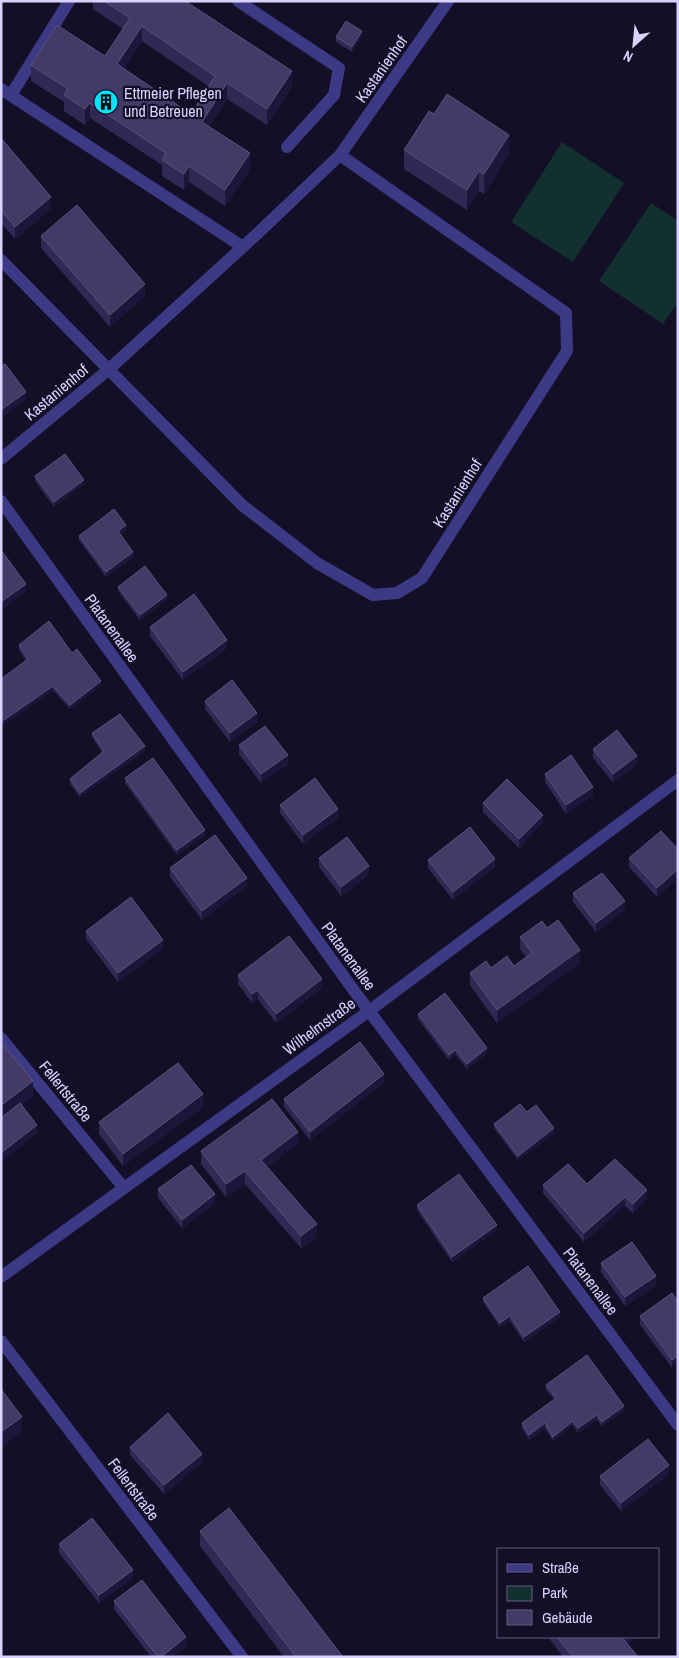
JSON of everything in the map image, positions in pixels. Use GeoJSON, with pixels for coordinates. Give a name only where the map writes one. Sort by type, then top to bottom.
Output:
{"type":"FeatureCollection","features":[{"type":"Feature","properties":{"kind":"street"},"geometry":{"type":"LineString","coordinates":[[69,1],[6,92],[243,247]]}},
{"type":"Feature","properties":{"kind":"street"},"geometry":{"type":"LineString","coordinates":[[238,1],[339,68],[334,95],[287,147]]}},
{"type":"Feature","properties":{"kind":"street","name":"Kastanienhof"},"geometry":{"type":"LineString","coordinates":[[1,459],[108,370],[243,247],[340,155],[448,1]]}},
{"type":"Feature","properties":{"kind":"street","name":"Kastanienhof"},"geometry":{"type":"LineString","coordinates":[[108,370],[242,505],[317,563],[373,595],[397,593],[422,578],[567,351],[566,313],[340,155]]}},
{"type":"Feature","properties":{"kind":"street"},"geometry":{"type":"LineString","coordinates":[[1,260],[108,370]]}},
{"type":"Feature","properties":{"kind":"street","name":"Platanenallee"},"geometry":{"type":"LineString","coordinates":[[1,501],[369,1011],[678,1425]]}},
{"type":"Feature","properties":{"kind":"street","name":"Wilhelmstraße"},"geometry":{"type":"LineString","coordinates":[[1,1277],[369,1011],[678,780]]}},
{"type":"Feature","properties":{"kind":"street","name":"Fellertstraße"},"geometry":{"type":"LineString","coordinates":[[1,1038],[124,1188]]}},
{"type":"Feature","properties":{"kind":"street","name":"Fellertstraße"},"geometry":{"type":"LineString","coordinates":[[1,1341],[242,1657]]}},
{"type":"Feature","properties":{"kind":"green space"},"geometry":{"type":"Polygon","coordinates":[[[562,142],[624,183],[573,262],[511,222],[562,142]]]}},
{"type":"Feature","properties":{"kind":"green space"},"geometry":{"type":"Polygon","coordinates":[[[651,203],[678,221],[678,302],[663,324],[599,281],[651,203]]]}},
{"type":"Feature","properties":{"kind":"building","name":"Ettmeier Pflegen und Betreuen"},"geometry":{"type":"Polygon","coordinates":[[[104,1],[185,1],[292,71],[267,109],[227,83],[202,122],[250,153],[225,190],[189,166],[184,174],[162,160],[166,153],[90,103],[85,109],[64,95],[68,89],[31,65],[57,25],[105,56],[130,18],[104,1]],[[142,26],[117,64],[191,114],[215,76],[142,26]]]}},
{"type":"Feature","properties":{"kind":"building"},"geometry":{"type":"Polygon","coordinates":[[[346,21],[362,31],[352,47],[336,37],[346,21]]]}},
{"type":"Feature","properties":{"kind":"building"},"geometry":{"type":"Polygon","coordinates":[[[447,94],[509,135],[484,174],[479,171],[467,190],[404,150],[429,111],[434,114],[447,94]]]}},
{"type":"Feature","properties":{"kind":"building"},"geometry":{"type":"Polygon","coordinates":[[[1,138],[51,197],[15,227],[1,210],[1,138]]]}},
{"type":"Feature","properties":{"kind":"building"},"geometry":{"type":"Polygon","coordinates":[[[77,205],[145,284],[110,315],[41,236],[77,205]]]}},
{"type":"Feature","properties":{"kind":"building"},"geometry":{"type":"Polygon","coordinates":[[[5,364],[26,392],[1,410],[1,366],[5,364]]]}},
{"type":"Feature","properties":{"kind":"building"},"geometry":{"type":"Polygon","coordinates":[[[65,454],[84,480],[54,502],[35,476],[65,454]]]}},
{"type":"Feature","properties":{"kind":"building"},"geometry":{"type":"Polygon","coordinates":[[[114,509],[126,525],[118,531],[133,552],[106,572],[79,536],[114,509]]]}},
{"type":"Feature","properties":{"kind":"building"},"geometry":{"type":"Polygon","coordinates":[[[1,550],[26,584],[1,602],[1,550]]]}},
{"type":"Feature","properties":{"kind":"building"},"geometry":{"type":"Polygon","coordinates":[[[145,566],[167,595],[140,615],[118,587],[145,566]]]}},
{"type":"Feature","properties":{"kind":"building"},"geometry":{"type":"Polygon","coordinates":[[[194,594],[227,640],[183,672],[150,627],[194,594]]]}},
{"type":"Feature","properties":{"kind":"building"},"geometry":{"type":"Polygon","coordinates":[[[49,621],[72,653],[77,649],[101,681],[70,705],[53,686],[1,722],[1,679],[28,659],[19,645],[49,621]]]}},
{"type":"Feature","properties":{"kind":"building"},"geometry":{"type":"Polygon","coordinates":[[[232,680],[257,713],[230,733],[205,701],[232,680]]]}},
{"type":"Feature","properties":{"kind":"building"},"geometry":{"type":"Polygon","coordinates":[[[120,714],[145,746],[80,793],[70,779],[104,751],[92,733],[120,714]]]}},
{"type":"Feature","properties":{"kind":"building"},"geometry":{"type":"Polygon","coordinates":[[[265,726],[288,755],[261,774],[239,745],[265,726]]]}},
{"type":"Feature","properties":{"kind":"building"},"geometry":{"type":"Polygon","coordinates":[[[617,730],[637,756],[613,774],[593,749],[617,730]]]}},
{"type":"Feature","properties":{"kind":"building"},"geometry":{"type":"Polygon","coordinates":[[[571,755],[593,787],[566,805],[545,774],[571,755]]]}},
{"type":"Feature","properties":{"kind":"building"},"geometry":{"type":"Polygon","coordinates":[[[153,758],[205,830],[177,850],[125,778],[153,758]]]}},
{"type":"Feature","properties":{"kind":"building"},"geometry":{"type":"Polygon","coordinates":[[[315,778],[338,809],[303,835],[280,805],[315,778]]]}},
{"type":"Feature","properties":{"kind":"building"},"geometry":{"type":"Polygon","coordinates":[[[507,779],[543,815],[519,839],[483,803],[507,779]]]}},
{"type":"Feature","properties":{"kind":"building"},"geometry":{"type":"Polygon","coordinates":[[[470,827],[495,859],[453,892],[428,860],[470,827]]]}},
{"type":"Feature","properties":{"kind":"building"},"geometry":{"type":"Polygon","coordinates":[[[661,831],[678,849],[678,869],[657,888],[629,858],[661,831]]]}},
{"type":"Feature","properties":{"kind":"building"},"geometry":{"type":"Polygon","coordinates":[[[215,835],[247,878],[202,911],[170,868],[215,835]]]}},
{"type":"Feature","properties":{"kind":"building"},"geometry":{"type":"Polygon","coordinates":[[[347,837],[369,866],[341,887],[319,858],[347,837]]]}},
{"type":"Feature","properties":{"kind":"building"},"geometry":{"type":"Polygon","coordinates":[[[602,873],[625,901],[596,923],[573,893],[602,873]]]}},
{"type":"Feature","properties":{"kind":"building"},"geometry":{"type":"Polygon","coordinates":[[[131,897],[163,940],[118,973],[86,931],[131,897]]]}},
{"type":"Feature","properties":{"kind":"building"},"geometry":{"type":"Polygon","coordinates":[[[558,920],[580,950],[497,1010],[470,973],[486,961],[491,968],[507,956],[514,966],[532,953],[520,937],[542,921],[547,928],[558,920]]]}},
{"type":"Feature","properties":{"kind":"building"},"geometry":{"type":"Polygon","coordinates":[[[289,936],[322,979],[276,1014],[258,990],[252,994],[238,975],[289,936]]]}},
{"type":"Feature","properties":{"kind":"building"},"geometry":{"type":"Polygon","coordinates":[[[445,993],[487,1048],[467,1064],[456,1050],[449,1055],[418,1014],[445,993]]]}},
{"type":"Feature","properties":{"kind":"building"},"geometry":{"type":"Polygon","coordinates":[[[1,1042],[33,1081],[3,1104],[1,1102],[1,1042]]]}},
{"type":"Feature","properties":{"kind":"building"},"geometry":{"type":"Polygon","coordinates":[[[360,1042],[384,1074],[310,1132],[284,1099],[360,1042]]]}},
{"type":"Feature","properties":{"kind":"building"},"geometry":{"type":"Polygon","coordinates":[[[178,1063],[203,1094],[123,1154],[99,1122],[178,1063]]]}},
{"type":"Feature","properties":{"kind":"building"},"geometry":{"type":"Polygon","coordinates":[[[272,1099],[298,1132],[261,1160],[317,1224],[301,1236],[245,1171],[226,1184],[201,1151],[272,1099]]]}},
{"type":"Feature","properties":{"kind":"building"},"geometry":{"type":"Polygon","coordinates":[[[20,1103],[37,1125],[1,1153],[1,1118],[20,1103]]]}},
{"type":"Feature","properties":{"kind":"building"},"geometry":{"type":"Polygon","coordinates":[[[520,1104],[527,1112],[536,1105],[554,1128],[518,1156],[494,1124],[520,1104]]]}},
{"type":"Feature","properties":{"kind":"building"},"geometry":{"type":"Polygon","coordinates":[[[615,1159],[647,1190],[633,1204],[625,1197],[584,1233],[543,1185],[568,1164],[587,1184],[615,1159]]]}},
{"type":"Feature","properties":{"kind":"building"},"geometry":{"type":"Polygon","coordinates":[[[191,1165],[215,1194],[182,1220],[158,1189],[191,1165]]]}},
{"type":"Feature","properties":{"kind":"building"},"geometry":{"type":"Polygon","coordinates":[[[459,1174],[497,1225],[452,1257],[417,1205],[459,1174]]]}},
{"type":"Feature","properties":{"kind":"building"},"geometry":{"type":"Polygon","coordinates":[[[632,1242],[656,1276],[625,1297],[601,1263],[632,1242]]]}},
{"type":"Feature","properties":{"kind":"building"},"geometry":{"type":"Polygon","coordinates":[[[528,1266],[560,1312],[524,1337],[510,1316],[500,1323],[483,1298],[528,1266]]]}},
{"type":"Feature","properties":{"kind":"building"},"geometry":{"type":"Polygon","coordinates":[[[672,1293],[678,1301],[678,1356],[672,1360],[640,1316],[672,1293]]]}},
{"type":"Feature","properties":{"kind":"building"},"geometry":{"type":"Polygon","coordinates":[[[587,1355],[624,1406],[602,1422],[597,1415],[578,1428],[573,1421],[553,1437],[545,1423],[529,1435],[522,1423],[556,1398],[546,1385],[587,1355]]]}},
{"type":"Feature","properties":{"kind":"building"},"geometry":{"type":"Polygon","coordinates":[[[1,1389],[22,1417],[1,1432],[1,1389]]]}},
{"type":"Feature","properties":{"kind":"building"},"geometry":{"type":"Polygon","coordinates":[[[168,1413],[202,1454],[164,1485],[130,1447],[168,1413]]]}},
{"type":"Feature","properties":{"kind":"building"},"geometry":{"type":"Polygon","coordinates":[[[648,1439],[669,1465],[621,1503],[600,1476],[648,1439]]]}},
{"type":"Feature","properties":{"kind":"building"},"geometry":{"type":"Polygon","coordinates":[[[229,1508],[343,1657],[296,1657],[200,1531],[229,1508]]]}},
{"type":"Feature","properties":{"kind":"building"},"geometry":{"type":"Polygon","coordinates":[[[92,1518],[133,1570],[99,1595],[59,1544],[92,1518]]]}},
{"type":"Feature","properties":{"kind":"building"},"geometry":{"type":"Polygon","coordinates":[[[142,1580],[186,1637],[161,1657],[158,1657],[114,1601],[142,1580]]]}},
{"type":"Feature","properties":{"kind":"building"},"geometry":{"type":"Polygon","coordinates":[[[558,1638],[623,1638],[638,1657],[573,1657],[558,1638]]]}},
{"type":"Feature","properties":{"kind":"place","name":"Ettmeier Pflegen und Betreuen"},"geometry":{"type":"Point","coordinates":[106,102]}}]}
